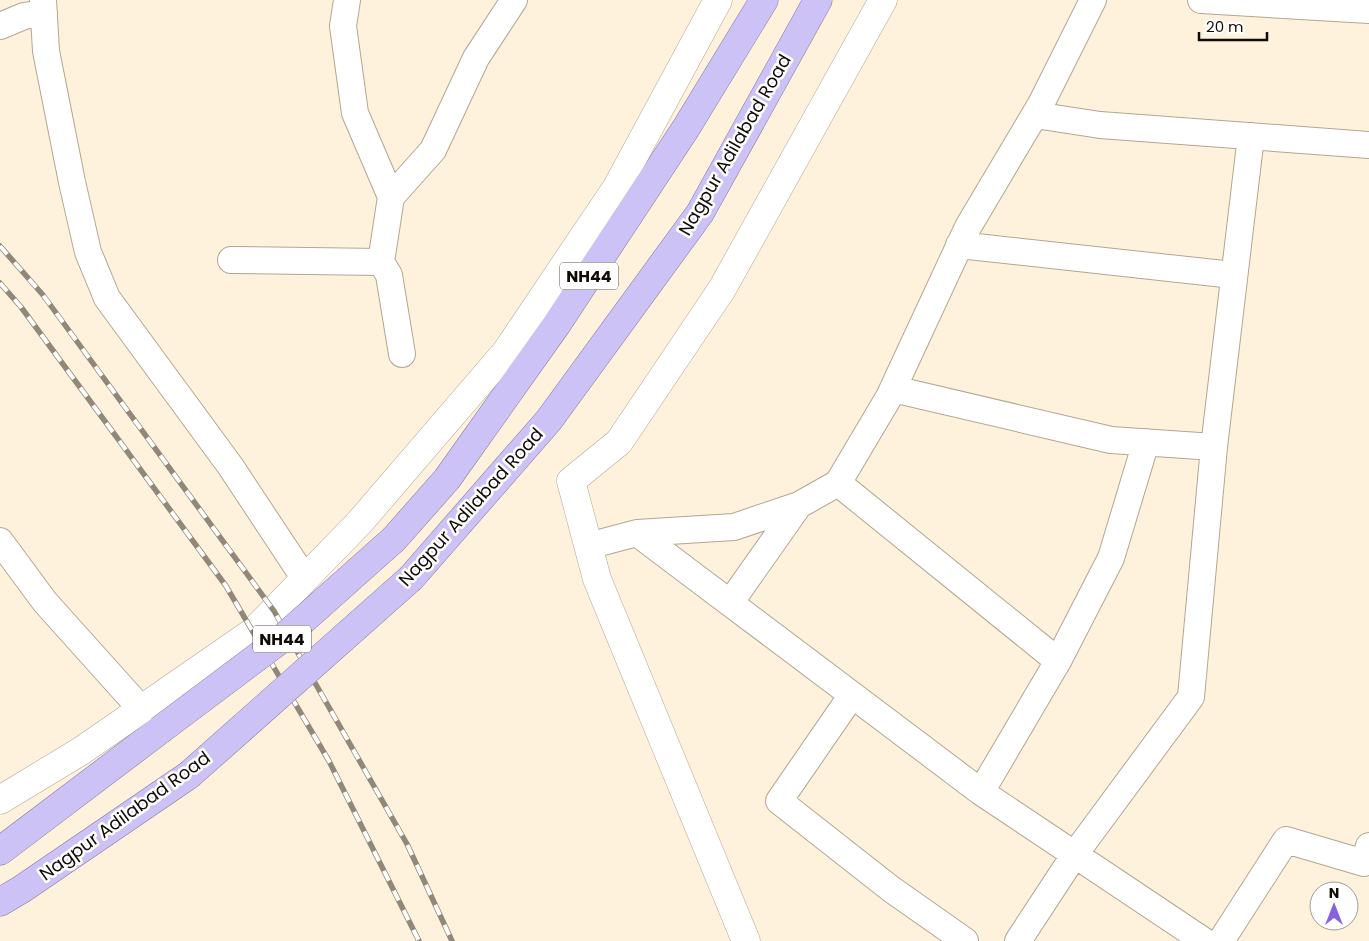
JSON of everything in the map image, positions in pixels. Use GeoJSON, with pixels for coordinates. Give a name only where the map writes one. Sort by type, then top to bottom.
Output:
{"type":"FeatureCollection","features":[{"type":"Feature","properties":{"kind":"highway","name":"Nagpur Adilabad Road"},"geometry":{"type":"LineString","coordinates":[[0,850],[284,637],[394,538],[447,479],[557,324],[686,128],[764,0]]}},
{"type":"Feature","properties":{"kind":"highway","name":"Nagpur Adilabad Road"},"geometry":{"type":"LineString","coordinates":[[0,902],[22,890],[189,775],[411,578],[549,420],[700,213],[818,0]]}},
{"type":"Feature","properties":{"kind":"street"},"geometry":{"type":"LineString","coordinates":[[347,0],[343,26],[355,112],[391,197],[381,262],[389,275],[402,354]]}},
{"type":"Feature","properties":{"kind":"street"},"geometry":{"type":"LineString","coordinates":[[391,197],[433,150],[476,58],[514,0]]}},
{"type":"Feature","properties":{"kind":"street"},"geometry":{"type":"LineString","coordinates":[[0,800],[81,751],[253,632],[359,523],[506,352],[618,187],[718,0]]}},
{"type":"Feature","properties":{"kind":"street"},"geometry":{"type":"LineString","coordinates":[[746,941],[597,579],[571,482],[619,442],[722,289],[883,0]]}},
{"type":"Feature","properties":{"kind":"street"},"geometry":{"type":"LineString","coordinates":[[588,546],[637,532],[734,527],[798,505],[838,483],[892,389],[968,227],[1035,115],[1093,0]]}},
{"type":"Feature","properties":{"kind":"street"},"geometry":{"type":"LineString","coordinates":[[1201,0],[1369,10]]}},
{"type":"Feature","properties":{"kind":"street"},"geometry":{"type":"LineString","coordinates":[[0,26],[43,6],[46,51],[72,182],[88,252],[107,298],[231,467],[305,579]]}},
{"type":"Feature","properties":{"kind":"street"},"geometry":{"type":"LineString","coordinates":[[1035,115],[1100,125],[1369,145]]}},
{"type":"Feature","properties":{"kind":"street"},"geometry":{"type":"LineString","coordinates":[[1018,941],[1075,854],[1191,697],[1214,447],[1251,136]]}},
{"type":"Feature","properties":{"kind":"street"},"geometry":{"type":"LineString","coordinates":[[959,245],[1233,275]]}},
{"type":"Feature","properties":{"kind":"street"},"geometry":{"type":"LineString","coordinates":[[231,260],[381,262]]}},
{"type":"Feature","properties":{"kind":"street"},"geometry":{"type":"LineString","coordinates":[[892,389],[1111,440],[1214,447]]}},
{"type":"Feature","properties":{"kind":"street"},"geometry":{"type":"LineString","coordinates":[[981,792],[1058,661],[1111,558],[1146,442]]}},
{"type":"Feature","properties":{"kind":"street"},"geometry":{"type":"LineString","coordinates":[[838,483],[1058,661]]}},
{"type":"Feature","properties":{"kind":"street"},"geometry":{"type":"LineString","coordinates":[[730,603],[798,505]]}},
{"type":"Feature","properties":{"kind":"street"},"geometry":{"type":"LineString","coordinates":[[637,532],[981,792],[1204,941]]}},
{"type":"Feature","properties":{"kind":"street"},"geometry":{"type":"LineString","coordinates":[[5,554],[45,602],[142,710]]}},
{"type":"Feature","properties":{"kind":"street"},"geometry":{"type":"LineString","coordinates":[[852,695],[779,801],[892,890],[965,941]]}},
{"type":"Feature","properties":{"kind":"street"},"geometry":{"type":"LineString","coordinates":[[1221,941],[1286,840],[1367,858]]}},
{"type":"Feature","properties":{"kind":"railway"},"geometry":{"type":"LineString","coordinates":[[0,246],[43,295],[274,611],[407,844],[452,941]]}},
{"type":"Feature","properties":{"kind":"railway"},"geometry":{"type":"LineString","coordinates":[[0,283],[21,307],[226,586],[329,761],[419,941]]}}]}
